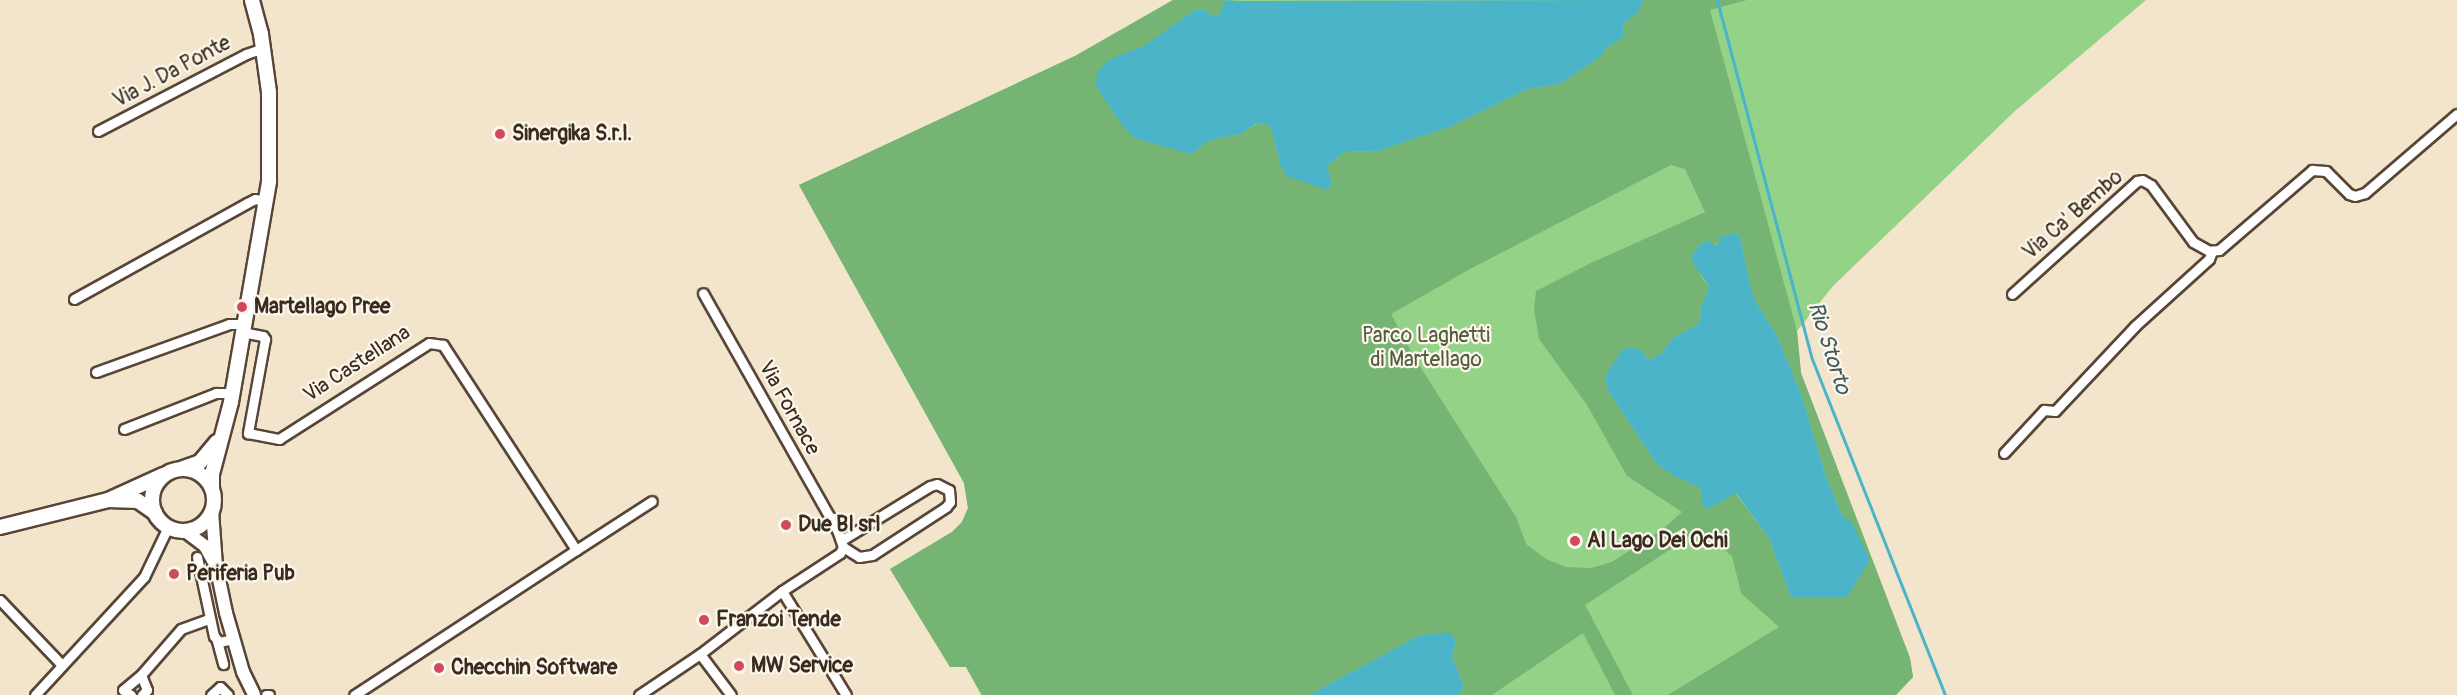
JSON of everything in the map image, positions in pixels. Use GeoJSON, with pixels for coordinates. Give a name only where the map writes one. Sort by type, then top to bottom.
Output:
{"type":"FeatureCollection","features":[{"type":"Feature","properties":{"kind":"main road"},"geometry":{"type":"LineString","coordinates":[[108,500],[138,501],[155,513],[168,528],[185,531],[201,525],[212,511],[214,498],[212,474],[232,393],[265,201],[270,137],[269,92],[263,48],[252,0]]}},
{"type":"Feature","properties":{"kind":"main road"},"geometry":{"type":"LineString","coordinates":[[0,527],[108,500],[200,462],[220,438]]}},
{"type":"Feature","properties":{"kind":"main road"},"geometry":{"type":"LineString","coordinates":[[182,468],[199,472],[212,488]]}},
{"type":"Feature","properties":{"kind":"main road"},"geometry":{"type":"LineString","coordinates":[[155,513],[152,497],[157,482],[163,476]]}},
{"type":"Feature","properties":{"kind":"street","name":"Via J. Da Ponte"},"geometry":{"type":"LineString","coordinates":[[98,131],[246,54],[263,48]]}},
{"type":"Feature","properties":{"kind":"street"},"geometry":{"type":"LineString","coordinates":[[2004,453],[2044,410],[2055,411],[2135,326],[2209,259],[2212,251],[2218,250],[2236,237],[2312,170],[2326,171],[2349,194],[2355,196],[2365,193],[2457,114]]}},
{"type":"Feature","properties":{"kind":"street","name":"Via Ca' Bembo"},"geometry":{"type":"LineString","coordinates":[[2012,294],[2137,181],[2142,180],[2151,185],[2193,242],[2212,251]]}},
{"type":"Feature","properties":{"kind":"street"},"geometry":{"type":"LineString","coordinates":[[74,299],[247,203],[255,199],[265,201]]}},
{"type":"Feature","properties":{"kind":"street","name":"Via Fornace"},"geometry":{"type":"LineString","coordinates":[[704,293],[842,544]]}},
{"type":"Feature","properties":{"kind":"street"},"geometry":{"type":"LineString","coordinates":[[96,372],[229,324],[243,328]]}},
{"type":"Feature","properties":{"kind":"street","name":"Via Castellana"},"geometry":{"type":"LineString","coordinates":[[243,328],[265,339],[248,433],[279,439],[429,342],[443,345],[576,550]]}},
{"type":"Feature","properties":{"kind":"street"},"geometry":{"type":"LineString","coordinates":[[124,429],[216,393],[232,393]]}},
{"type":"Feature","properties":{"kind":"street"},"geometry":{"type":"LineString","coordinates":[[639,695],[700,654],[782,591],[840,553],[842,544],[930,486],[937,484],[949,490],[950,502],[946,507],[872,555],[859,556],[842,544]]}},
{"type":"Feature","properties":{"kind":"street"},"geometry":{"type":"LineString","coordinates":[[354,695],[652,501]]}},
{"type":"Feature","properties":{"kind":"street"},"geometry":{"type":"LineString","coordinates":[[212,511],[216,565],[232,639],[251,694]]}},
{"type":"Feature","properties":{"kind":"street"},"geometry":{"type":"LineString","coordinates":[[35,695],[144,577],[168,528]]}},
{"type":"Feature","properties":{"kind":"street"},"geometry":{"type":"LineString","coordinates":[[185,531],[205,546],[216,565]]}},
{"type":"Feature","properties":{"kind":"street"},"geometry":{"type":"LineString","coordinates":[[197,557],[209,619],[223,664]]}},
{"type":"Feature","properties":{"kind":"street"},"geometry":{"type":"LineString","coordinates":[[782,591],[846,695]]}},
{"type":"Feature","properties":{"kind":"street"},"geometry":{"type":"LineString","coordinates":[[0,600],[63,665]]}},
{"type":"Feature","properties":{"kind":"street"},"geometry":{"type":"LineString","coordinates":[[130,695],[123,690],[141,675],[181,629],[209,619]]}},
{"type":"Feature","properties":{"kind":"street"},"geometry":{"type":"LineString","coordinates":[[217,641],[232,639]]}},
{"type":"Feature","properties":{"kind":"street"},"geometry":{"type":"LineString","coordinates":[[700,654],[731,695]]}},
{"type":"Feature","properties":{"kind":"street"},"geometry":{"type":"LineString","coordinates":[[141,675],[147,690],[142,695]]}},
{"type":"Feature","properties":{"kind":"street"},"geometry":{"type":"LineString","coordinates":[[211,695],[224,683],[228,695]]}},
{"type":"Feature","properties":{"kind":"green space","name":"Parco Laghetti di Martellago"},"geometry":{"type":"Polygon","coordinates":[[[1173,0],[2146,0],[2015,111],[1833,286],[1797,331],[1801,373],[1910,658],[1913,677],[1896,695],[981,695],[966,667],[950,667],[890,569],[952,532],[962,522],[968,508],[964,483],[799,185],[1075,56],[1173,0]]]}},
{"type":"Feature","properties":{"kind":"green space","name":"Parco Laghetti di Martellago"},"geometry":{"type":"Polygon","coordinates":[[[1173,0],[1226,0],[1222,6],[1223,13],[1214,16],[1202,9],[1193,11],[1144,47],[1110,59],[1191,154],[1210,140],[1241,134],[1258,123],[1264,123],[1271,128],[1281,167],[1332,185],[1327,166],[1344,152],[1378,151],[1452,126],[1527,89],[1560,84],[1601,56],[1606,48],[1623,37],[1624,23],[1638,13],[1644,0],[1747,0],[1710,10],[1797,331],[1801,373],[1910,658],[1913,677],[1896,695],[1668,695],[1779,627],[1741,593],[1732,556],[1700,530],[1585,605],[1633,695],[1615,695],[1583,633],[1492,695],[1457,695],[1464,688],[1452,656],[1456,641],[1420,635],[1309,695],[982,695],[966,667],[950,667],[890,569],[952,532],[962,522],[968,508],[964,483],[799,185],[1075,56],[1173,0]],[[1671,165],[1470,269],[1391,314],[1417,362],[1516,517],[1526,544],[1546,559],[1566,567],[1591,568],[1612,562],[1664,528],[1682,512],[1627,476],[1587,405],[1539,339],[1534,309],[1536,291],[1591,263],[1705,212],[1685,169],[1671,165]],[[1736,233],[1721,236],[1718,243],[1714,245],[1711,241],[1701,243],[1692,255],[1702,278],[1709,286],[1701,308],[1700,323],[1673,338],[1662,353],[1648,360],[1641,349],[1605,376],[1608,391],[1656,463],[1699,486],[1701,490],[1735,493],[1769,538],[1791,597],[1843,517],[1827,480],[1801,394],[1777,336],[1753,297],[1740,237],[1736,233]]]}},
{"type":"Feature","properties":{"kind":"water"},"geometry":{"type":"Polygon","coordinates":[[[1226,0],[1644,0],[1638,13],[1624,23],[1623,37],[1606,48],[1601,56],[1560,84],[1527,89],[1452,126],[1378,151],[1344,152],[1327,166],[1332,185],[1327,190],[1287,176],[1281,167],[1271,128],[1264,123],[1257,123],[1241,134],[1210,140],[1191,154],[1134,138],[1122,125],[1096,86],[1097,72],[1110,59],[1144,46],[1193,11],[1202,9],[1214,16],[1222,13],[1222,6],[1226,0]]]}},
{"type":"Feature","properties":{"kind":"water"},"geometry":{"type":"Polygon","coordinates":[[[1736,233],[1740,237],[1753,297],[1777,336],[1801,394],[1827,480],[1843,517],[1851,521],[1870,560],[1847,597],[1791,597],[1769,538],[1736,493],[1708,509],[1703,507],[1701,488],[1674,476],[1656,463],[1608,391],[1605,376],[1624,348],[1641,349],[1648,360],[1662,353],[1673,338],[1700,323],[1701,308],[1709,286],[1693,263],[1692,255],[1701,243],[1711,241],[1714,245],[1718,244],[1721,236],[1736,233]]]}},
{"type":"Feature","properties":{"kind":"water"},"geometry":{"type":"Polygon","coordinates":[[[1451,633],[1456,641],[1452,656],[1464,688],[1457,695],[1309,695],[1420,635],[1451,633]]]}},
{"type":"Feature","properties":{"kind":"waterway","name":"Rio Storto"},"geometry":{"type":"LineString","coordinates":[[1717,0],[1812,359],[1945,695]]}},
{"type":"Feature","properties":{"kind":"place","name":"Sinergika S.r.l."},"geometry":{"type":"Point","coordinates":[500,134]}},
{"type":"Feature","properties":{"kind":"place","name":"Martellago Pree"},"geometry":{"type":"Point","coordinates":[242,307]}},
{"type":"Feature","properties":{"kind":"place","name":"Due BI srl"},"geometry":{"type":"Point","coordinates":[786,525]}},
{"type":"Feature","properties":{"kind":"place","name":"Al Lago Dei Ochi"},"geometry":{"type":"Point","coordinates":[1575,541]}},
{"type":"Feature","properties":{"kind":"place","name":"Periferia Pub"},"geometry":{"type":"Point","coordinates":[174,574]}},
{"type":"Feature","properties":{"kind":"place","name":"Franzoi Tende"},"geometry":{"type":"Point","coordinates":[704,620]}},
{"type":"Feature","properties":{"kind":"place","name":"MW Service"},"geometry":{"type":"Point","coordinates":[739,666]}},
{"type":"Feature","properties":{"kind":"place","name":"Checchin Software"},"geometry":{"type":"Point","coordinates":[439,668]}}]}
